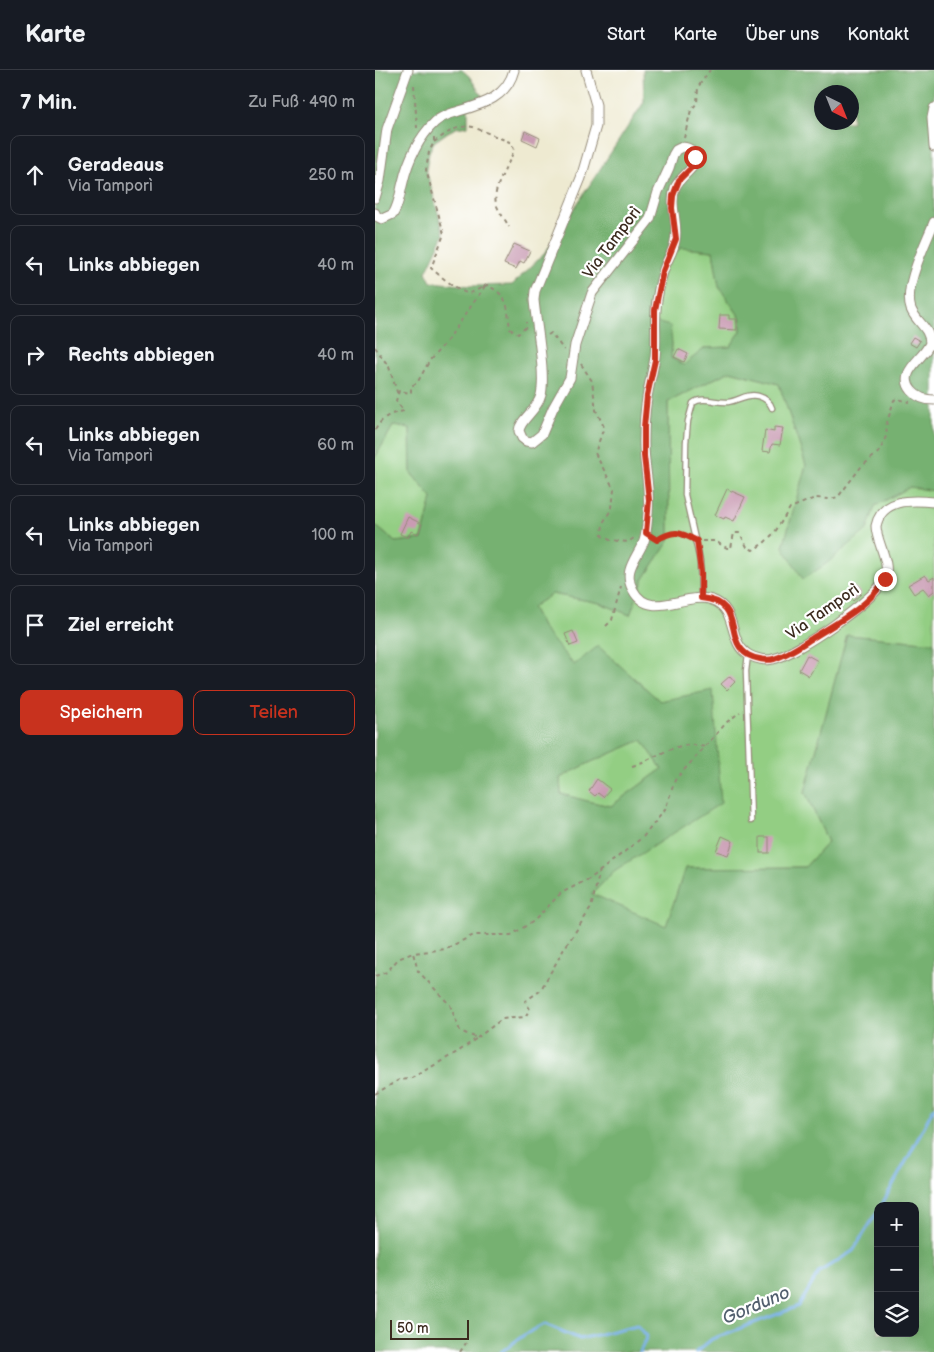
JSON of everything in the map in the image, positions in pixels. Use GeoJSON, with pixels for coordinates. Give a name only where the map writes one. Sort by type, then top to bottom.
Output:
{"type":"FeatureCollection","features":[{"type":"Feature","properties":{"kind":"street"},"geometry":{"type":"LineString","coordinates":[[375,213],[383,219],[389,217],[395,210],[405,172],[421,139],[431,126],[440,118],[480,104],[501,93],[509,84],[514,70]]}},
{"type":"Feature","properties":{"kind":"street","name":"Via Tamporì"},"geometry":{"type":"LineString","coordinates":[[586,70],[596,105],[596,126],[581,178],[535,291],[534,300],[542,388],[536,407],[519,427],[520,435],[526,441],[535,440],[541,434],[570,378],[579,329],[592,293],[650,219],[658,192],[673,155],[676,150],[682,147]]}},
{"type":"Feature","properties":{"kind":"street"},"geometry":{"type":"LineString","coordinates":[[375,198],[380,181],[387,129],[407,74]]}},
{"type":"Feature","properties":{"kind":"street"},"geometry":{"type":"LineString","coordinates":[[934,108],[934,147]]}},
{"type":"Feature","properties":{"kind":"street"},"geometry":{"type":"LineString","coordinates":[[682,147],[691,150],[695,160],[693,166],[676,185],[673,196],[672,208],[676,239],[663,271],[656,305],[655,360],[647,396],[644,427],[644,456],[649,500],[646,533],[630,567],[629,578],[635,594],[648,604],[658,605],[701,598],[718,602],[727,610],[737,641],[748,655]]}},
{"type":"Feature","properties":{"kind":"street"},"geometry":{"type":"LineString","coordinates":[[934,222],[909,296],[912,312],[927,330],[930,339],[929,347],[907,375],[909,387],[919,397],[926,400],[934,400]]}},
{"type":"Feature","properties":{"kind":"street","name":"Via Tamporì"},"geometry":{"type":"LineString","coordinates":[[748,655],[770,660],[783,656],[840,621],[861,605],[882,583],[886,574],[886,565],[876,531],[877,520],[880,515],[889,506],[900,502],[916,500],[934,502]]}},
{"type":"Feature","properties":{"kind":"lane"},"geometry":{"type":"LineString","coordinates":[[701,598],[701,573],[697,541],[685,495],[686,442],[688,421],[693,402],[701,399],[725,402],[753,396],[763,398],[772,408]]}},
{"type":"Feature","properties":{"kind":"lane"},"geometry":{"type":"LineString","coordinates":[[748,655],[746,670],[751,821]]}},
{"type":"Feature","properties":{"kind":"path"},"geometry":{"type":"LineString","coordinates":[[682,147],[691,110],[697,103],[698,87],[710,70]]}},
{"type":"Feature","properties":{"kind":"path"},"geometry":{"type":"LineString","coordinates":[[407,74],[414,85],[417,133],[421,139]]}},
{"type":"Feature","properties":{"kind":"path"},"geometry":{"type":"LineString","coordinates":[[509,227],[498,209],[495,198],[496,190],[514,150],[512,143],[473,126],[455,128],[433,142],[426,170],[444,234],[431,268],[459,290],[468,293],[487,286],[500,292],[507,302],[510,329],[518,334],[526,327],[526,319]]}},
{"type":"Feature","properties":{"kind":"path"},"geometry":{"type":"LineString","coordinates":[[398,395],[399,392],[411,394],[411,386],[417,383],[430,360],[447,341],[485,286]]}},
{"type":"Feature","properties":{"kind":"path"},"geometry":{"type":"LineString","coordinates":[[539,346],[544,343],[547,336],[551,333],[562,346],[572,368]]}},
{"type":"Feature","properties":{"kind":"path"},"geometry":{"type":"LineString","coordinates":[[375,347],[389,367],[398,395],[396,400],[404,411],[395,412],[382,419],[375,430]]}},
{"type":"Feature","properties":{"kind":"path"},"geometry":{"type":"LineString","coordinates":[[573,357],[582,365],[592,381],[596,410],[604,427],[595,453],[614,489],[612,508],[603,523],[601,536],[611,540],[628,542],[646,533],[657,540],[666,534],[675,532],[697,541],[715,541],[727,548],[731,548],[734,533],[741,533],[747,547],[753,550],[764,543],[775,532],[789,508],[815,498],[831,499],[838,497],[852,477],[880,451],[887,434],[886,426],[894,400],[917,402],[919,397]]}},
{"type":"Feature","properties":{"kind":"path"},"geometry":{"type":"LineString","coordinates":[[606,626],[612,620],[619,590],[629,578]]}},
{"type":"Feature","properties":{"kind":"path"},"geometry":{"type":"LineString","coordinates":[[375,976],[387,972],[399,959],[413,953],[445,949],[474,934],[511,935],[535,921],[561,893],[591,878],[643,837],[665,810],[675,780],[727,722],[747,706]]}},
{"type":"Feature","properties":{"kind":"path"},"geometry":{"type":"LineString","coordinates":[[632,766],[678,747],[687,745],[706,747]]}},
{"type":"Feature","properties":{"kind":"path"},"geometry":{"type":"LineString","coordinates":[[375,1094],[399,1080],[410,1079],[459,1051],[502,1019],[525,1017],[530,1009],[525,1001],[540,991],[564,949],[591,908],[600,870]]}},
{"type":"Feature","properties":{"kind":"path"},"geometry":{"type":"LineString","coordinates":[[413,953],[417,970],[450,1006],[460,1030],[477,1038]]}},
{"type":"Feature","properties":{"kind":"path"},"geometry":{"type":"LineString","coordinates":[[460,1352],[466,1343]]}},
{"type":"Feature","properties":{"kind":"green space"},"geometry":{"type":"Polygon","coordinates":[[[375,70],[462,70],[469,76],[486,102],[468,108],[468,126],[456,128],[434,142],[429,152],[426,170],[444,234],[426,272],[431,282],[471,286],[512,285],[545,253],[644,102],[643,70],[934,70],[934,491],[910,487],[875,506],[867,530],[826,564],[803,579],[783,547],[806,465],[779,384],[730,371],[668,402],[669,541],[643,580],[630,615],[600,603],[552,594],[532,607],[543,629],[574,665],[598,646],[660,701],[713,690],[721,803],[614,871],[592,894],[666,926],[685,868],[805,867],[828,842],[805,792],[847,635],[934,643],[934,1352],[375,1352],[375,525],[395,542],[422,539],[432,498],[411,473],[410,428],[393,426],[375,458],[375,70]],[[682,248],[662,258],[651,321],[670,326],[671,358],[684,365],[705,348],[730,347],[741,331],[740,317],[719,287],[713,251],[682,248]],[[642,740],[560,778],[561,794],[611,806],[662,769],[642,740]]]}},
{"type":"Feature","properties":{"kind":"green space"},"geometry":{"type":"Polygon","coordinates":[[[682,248],[713,251],[719,287],[740,317],[741,331],[730,347],[705,348],[684,365],[671,358],[672,343],[651,321],[662,258],[682,248]]]}},
{"type":"Feature","properties":{"kind":"green space"},"geometry":{"type":"Polygon","coordinates":[[[730,371],[779,384],[806,465],[783,547],[867,530],[875,506],[910,487],[934,491],[934,643],[847,635],[805,792],[828,842],[805,867],[685,868],[666,927],[592,894],[614,871],[713,691],[660,701],[598,647],[574,665],[543,629],[532,607],[552,594],[600,603],[630,615],[643,580],[669,541],[668,402],[730,371]]]}},
{"type":"Feature","properties":{"kind":"green space"},"geometry":{"type":"Polygon","coordinates":[[[393,426],[410,428],[411,473],[432,498],[422,539],[395,542],[375,525],[375,458],[393,426]]]}},
{"type":"Feature","properties":{"kind":"green space"},"geometry":{"type":"Polygon","coordinates":[[[642,740],[662,769],[611,806],[561,794],[560,778],[642,740]]]}},
{"type":"Feature","properties":{"kind":"building"},"geometry":{"type":"Polygon","coordinates":[[[525,131],[540,138],[537,146],[522,139],[525,131]]]}},
{"type":"Feature","properties":{"kind":"building"},"geometry":{"type":"Polygon","coordinates":[[[514,244],[530,251],[524,263],[520,261],[516,269],[504,264],[514,244]]]}},
{"type":"Feature","properties":{"kind":"building"},"geometry":{"type":"Polygon","coordinates":[[[720,315],[729,315],[729,319],[737,319],[737,330],[719,329],[720,315]]]}},
{"type":"Feature","properties":{"kind":"building"},"geometry":{"type":"Polygon","coordinates":[[[913,337],[920,341],[916,347],[909,343],[913,337]]]}},
{"type":"Feature","properties":{"kind":"building"},"geometry":{"type":"Polygon","coordinates":[[[678,349],[688,354],[684,362],[674,357],[678,349]]]}},
{"type":"Feature","properties":{"kind":"building"},"geometry":{"type":"Polygon","coordinates":[[[774,427],[783,428],[780,445],[772,444],[770,452],[762,451],[765,430],[774,432],[774,427]]]}},
{"type":"Feature","properties":{"kind":"building"},"geometry":{"type":"Polygon","coordinates":[[[727,489],[745,497],[734,521],[715,515],[727,489]]]}},
{"type":"Feature","properties":{"kind":"building"},"geometry":{"type":"Polygon","coordinates":[[[408,517],[422,524],[418,534],[411,531],[408,538],[400,534],[408,517]]]}},
{"type":"Feature","properties":{"kind":"building"},"geometry":{"type":"Polygon","coordinates":[[[925,575],[929,580],[934,577],[934,591],[929,595],[923,588],[914,594],[908,585],[925,575]]]}},
{"type":"Feature","properties":{"kind":"building"},"geometry":{"type":"Polygon","coordinates":[[[855,587],[861,594],[853,601],[847,594],[855,587]]]}},
{"type":"Feature","properties":{"kind":"building"},"geometry":{"type":"Polygon","coordinates":[[[573,631],[578,643],[570,646],[565,634],[573,631]]]}},
{"type":"Feature","properties":{"kind":"building"},"geometry":{"type":"Polygon","coordinates":[[[807,655],[818,661],[809,676],[799,670],[807,655]]]}},
{"type":"Feature","properties":{"kind":"building"},"geometry":{"type":"Polygon","coordinates":[[[730,676],[735,682],[727,690],[721,684],[730,676]]]}},
{"type":"Feature","properties":{"kind":"building"},"geometry":{"type":"Polygon","coordinates":[[[597,779],[610,789],[603,797],[598,793],[595,796],[589,791],[597,779]]]}},
{"type":"Feature","properties":{"kind":"building"},"geometry":{"type":"Polygon","coordinates":[[[722,836],[733,841],[728,855],[716,851],[722,836]]]}},
{"type":"Feature","properties":{"kind":"building"},"geometry":{"type":"Polygon","coordinates":[[[760,837],[769,837],[769,853],[760,853],[760,837]]]}},
{"type":"Feature","properties":{"kind":"waterway","name":"Gorduno"},"geometry":{"type":"LineString","coordinates":[[883,1202],[934,1107]]}},
{"type":"Feature","properties":{"kind":"waterway","name":"Gorduno"},"geometry":{"type":"LineString","coordinates":[[696,1352],[712,1339],[799,1306],[819,1272],[853,1251],[874,1217]]}},
{"type":"Feature","properties":{"kind":"waterway","name":"Gorduno"},"geometry":{"type":"LineString","coordinates":[[501,1352],[524,1335],[545,1324],[580,1339],[637,1325],[647,1336],[640,1352]]}},
{"type":"Feature","properties":{"kind":"route"},"geometry":{"type":"LineString","coordinates":[[695,157],[693,166],[679,180],[675,188],[672,208],[676,239],[663,271],[655,310],[655,360],[647,396],[644,427],[644,456],[649,492],[646,533],[657,540],[666,534],[675,532],[684,534],[697,541],[701,573],[701,598],[718,602],[727,610],[739,646],[748,655],[760,659],[770,660],[783,656],[840,621],[870,597],[885,579]]}}]}
